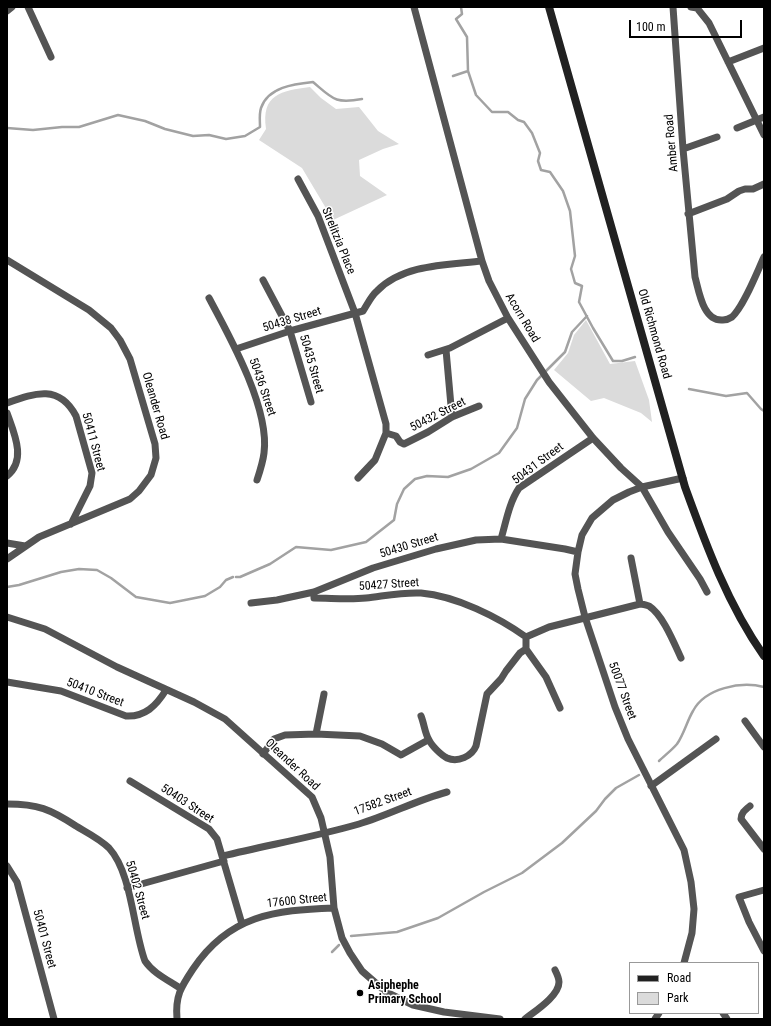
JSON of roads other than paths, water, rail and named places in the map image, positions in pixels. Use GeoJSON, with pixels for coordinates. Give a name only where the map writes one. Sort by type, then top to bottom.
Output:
{"type":"FeatureCollection","features":[{"type":"Feature","properties":{"kind":"street"},"geometry":{"type":"LineString","coordinates":[[7,11],[12,7]]}},
{"type":"Feature","properties":{"kind":"street"},"geometry":{"type":"LineString","coordinates":[[28,7],[51,57]]}},
{"type":"Feature","properties":{"kind":"street","name":"Acorn Road"},"geometry":{"type":"LineString","coordinates":[[414,7],[482,261],[489,281],[508,318],[549,382],[593,438],[621,468],[642,487],[668,532],[700,579],[707,592]]}},
{"type":"Feature","properties":{"kind":"street","name":"Old Richmond Road"},"geometry":{"type":"LineString","coordinates":[[549,7],[683,478],[713,563],[742,620],[764,656]]}},
{"type":"Feature","properties":{"kind":"street","name":"Amber Road"},"geometry":{"type":"LineString","coordinates":[[673,7],[688,214],[695,277],[700,297],[709,314],[716,320],[728,320],[733,316],[747,294],[764,257]]}},
{"type":"Feature","properties":{"kind":"street"},"geometry":{"type":"LineString","coordinates":[[696,7],[709,23],[764,135]]}},
{"type":"Feature","properties":{"kind":"street"},"geometry":{"type":"LineString","coordinates":[[728,62],[764,48]]}},
{"type":"Feature","properties":{"kind":"street"},"geometry":{"type":"LineString","coordinates":[[737,128],[764,117]]}},
{"type":"Feature","properties":{"kind":"street"},"geometry":{"type":"LineString","coordinates":[[683,149],[717,137]]}},
{"type":"Feature","properties":{"kind":"street","name":"Strelitzia Place"},"geometry":{"type":"LineString","coordinates":[[298,179],[318,216],[354,312],[386,424],[386,433]]}},
{"type":"Feature","properties":{"kind":"street"},"geometry":{"type":"LineString","coordinates":[[688,214],[727,199],[739,191],[753,189],[764,184]]}},
{"type":"Feature","properties":{"kind":"street","name":"Oleander Road"},"geometry":{"type":"LineString","coordinates":[[7,260],[90,310],[111,328],[120,340],[130,359],[155,444],[156,458],[151,475],[139,492],[130,499],[39,537],[7,559]]}},
{"type":"Feature","properties":{"kind":"street"},"geometry":{"type":"LineString","coordinates":[[354,312],[363,311],[376,291],[387,282],[402,274],[416,269],[482,261]]}},
{"type":"Feature","properties":{"kind":"street","name":"50435 Street"},"geometry":{"type":"LineString","coordinates":[[263,280],[290,331],[311,402]]}},
{"type":"Feature","properties":{"kind":"street","name":"50436 Street"},"geometry":{"type":"LineString","coordinates":[[209,298],[236,349],[254,394],[264,430],[264,453],[257,480]]}},
{"type":"Feature","properties":{"kind":"street","name":"50438 Street"},"geometry":{"type":"LineString","coordinates":[[236,349],[354,312]]}},
{"type":"Feature","properties":{"kind":"street"},"geometry":{"type":"LineString","coordinates":[[428,354],[446,350],[508,318]]}},
{"type":"Feature","properties":{"kind":"street"},"geometry":{"type":"LineString","coordinates":[[446,350],[452,418]]}},
{"type":"Feature","properties":{"kind":"street","name":"50411 Street"},"geometry":{"type":"LineString","coordinates":[[7,403],[38,393],[49,393],[65,401],[76,416],[92,473],[90,486],[71,524]]}},
{"type":"Feature","properties":{"kind":"street","name":"50432 Street"},"geometry":{"type":"LineString","coordinates":[[386,433],[396,436],[400,442],[404,444],[452,418],[479,406]]}},
{"type":"Feature","properties":{"kind":"street"},"geometry":{"type":"LineString","coordinates":[[7,413],[16,440],[18,458],[14,469],[7,476]]}},
{"type":"Feature","properties":{"kind":"street"},"geometry":{"type":"LineString","coordinates":[[358,478],[375,460],[386,433]]}},
{"type":"Feature","properties":{"kind":"street","name":"50431 Street"},"geometry":{"type":"LineString","coordinates":[[501,539],[514,495],[519,488],[593,438]]}},
{"type":"Feature","properties":{"kind":"street","name":"50077 Street"},"geometry":{"type":"LineString","coordinates":[[683,478],[642,487],[613,500],[592,518],[582,536],[575,574],[585,617],[615,707],[628,739],[684,850],[692,882],[694,921],[690,944],[684,962]]}},
{"type":"Feature","properties":{"kind":"street","name":"50430 Street"},"geometry":{"type":"LineString","coordinates":[[251,603],[314,595],[373,568],[436,549],[476,540],[501,539],[578,552]]}},
{"type":"Feature","properties":{"kind":"street"},"geometry":{"type":"LineString","coordinates":[[7,543],[25,546]]}},
{"type":"Feature","properties":{"kind":"street"},"geometry":{"type":"LineString","coordinates":[[631,558],[640,604]]}},
{"type":"Feature","properties":{"kind":"street","name":"50427 Street"},"geometry":{"type":"LineString","coordinates":[[314,595],[365,598],[402,593],[433,594],[470,605],[508,624],[526,637]]}},
{"type":"Feature","properties":{"kind":"street"},"geometry":{"type":"LineString","coordinates":[[560,708],[546,677],[526,649],[526,637],[550,627],[585,617],[640,604],[648,605],[665,626],[681,658]]}},
{"type":"Feature","properties":{"kind":"street","name":"Oleander Road"},"geometry":{"type":"LineString","coordinates":[[7,617],[45,629],[117,668],[194,702],[225,719],[312,797],[321,818],[325,833],[332,870],[334,908],[342,938],[362,971],[386,992],[413,1006],[444,1016],[500,1019]]}},
{"type":"Feature","properties":{"kind":"street"},"geometry":{"type":"LineString","coordinates":[[421,716],[428,740],[446,758],[463,758],[474,751],[487,694],[502,679],[506,670],[526,649]]}},
{"type":"Feature","properties":{"kind":"street","name":"50410 Street"},"geometry":{"type":"LineString","coordinates":[[7,682],[60,691],[126,716],[134,716],[147,712],[154,707],[166,690]]}},
{"type":"Feature","properties":{"kind":"street"},"geometry":{"type":"LineString","coordinates":[[316,734],[324,694]]}},
{"type":"Feature","properties":{"kind":"street"},"geometry":{"type":"LineString","coordinates":[[745,721],[764,747]]}},
{"type":"Feature","properties":{"kind":"street"},"geometry":{"type":"LineString","coordinates":[[263,754],[274,739],[285,735],[316,734],[360,736],[382,744],[401,755],[428,740]]}},
{"type":"Feature","properties":{"kind":"street"},"geometry":{"type":"LineString","coordinates":[[651,786],[716,739]]}},
{"type":"Feature","properties":{"kind":"street","name":"50403 Street"},"geometry":{"type":"LineString","coordinates":[[130,781],[209,829],[217,839],[242,924]]}},
{"type":"Feature","properties":{"kind":"street","name":"17582 Street"},"geometry":{"type":"LineString","coordinates":[[127,888],[223,859],[381,817],[429,797],[448,792]]}},
{"type":"Feature","properties":{"kind":"street","name":"50402 Street"},"geometry":{"type":"LineString","coordinates":[[7,804],[35,806],[49,810],[106,845],[116,856],[127,888],[145,961],[148,966],[180,988]]}},
{"type":"Feature","properties":{"kind":"street"},"geometry":{"type":"LineString","coordinates":[[750,806],[743,812],[741,819],[764,849]]}},
{"type":"Feature","properties":{"kind":"street","name":"50401 Street"},"geometry":{"type":"LineString","coordinates":[[7,866],[17,882],[54,1019]]}},
{"type":"Feature","properties":{"kind":"street"},"geometry":{"type":"LineString","coordinates":[[764,890],[739,897],[749,922],[764,950]]}},
{"type":"Feature","properties":{"kind":"street","name":"17600 Street"},"geometry":{"type":"LineString","coordinates":[[177,1019],[177,1000],[180,988],[203,954],[216,941],[242,924],[279,912],[303,909],[334,908]]}},
{"type":"Feature","properties":{"kind":"street"},"geometry":{"type":"LineString","coordinates":[[525,1019],[554,995],[558,989],[559,982],[555,970]]}},
{"type":"Feature","properties":{"kind":"waterway"},"geometry":{"type":"LineString","coordinates":[[461,7],[462,14],[456,19],[467,37],[468,71],[476,95],[492,112],[508,112],[518,120],[524,122],[532,133],[540,153],[538,161],[541,170],[550,172],[563,191],[570,211],[575,256],[571,269],[575,283],[582,286],[579,302],[613,361],[622,361],[635,357]]}},
{"type":"Feature","properties":{"kind":"waterway"},"geometry":{"type":"LineString","coordinates":[[453,76],[468,71]]}},
{"type":"Feature","properties":{"kind":"waterway"},"geometry":{"type":"LineString","coordinates":[[7,128],[33,130],[79,127],[118,115],[145,121],[165,129],[193,136],[209,135],[226,139],[245,136],[260,127],[260,110],[264,101],[269,95],[282,88],[313,82],[325,93],[335,99],[346,101],[362,99]]}},
{"type":"Feature","properties":{"kind":"waterway"},"geometry":{"type":"LineString","coordinates":[[236,577],[240,577],[270,564],[296,547],[331,550],[366,542],[394,520],[397,504],[404,489],[415,479],[427,476],[448,477],[471,469],[499,453],[517,428],[525,399],[537,380],[565,352],[572,332],[587,316]]}},
{"type":"Feature","properties":{"kind":"waterway"},"geometry":{"type":"LineString","coordinates":[[689,389],[726,396],[747,393],[764,411]]}},
{"type":"Feature","properties":{"kind":"waterway"},"geometry":{"type":"LineString","coordinates":[[7,587],[19,585],[61,572],[79,569],[97,570],[111,578],[136,597],[170,603],[205,596],[220,587],[226,580],[233,577]]}},
{"type":"Feature","properties":{"kind":"waterway"},"geometry":{"type":"LineString","coordinates":[[659,761],[677,744],[693,711],[706,697],[724,688],[735,686],[755,685],[764,687]]}},
{"type":"Feature","properties":{"kind":"waterway"},"geometry":{"type":"LineString","coordinates":[[351,936],[397,932],[438,918],[522,873],[562,843],[596,811],[616,788],[639,775]]}},
{"type":"Feature","properties":{"kind":"waterway"},"geometry":{"type":"LineString","coordinates":[[332,952],[339,945]]}},
{"type":"Feature","properties":{"kind":"place","name":"Asiphephe Primary School"},"geometry":{"type":"Point","coordinates":[360,993]}}]}
